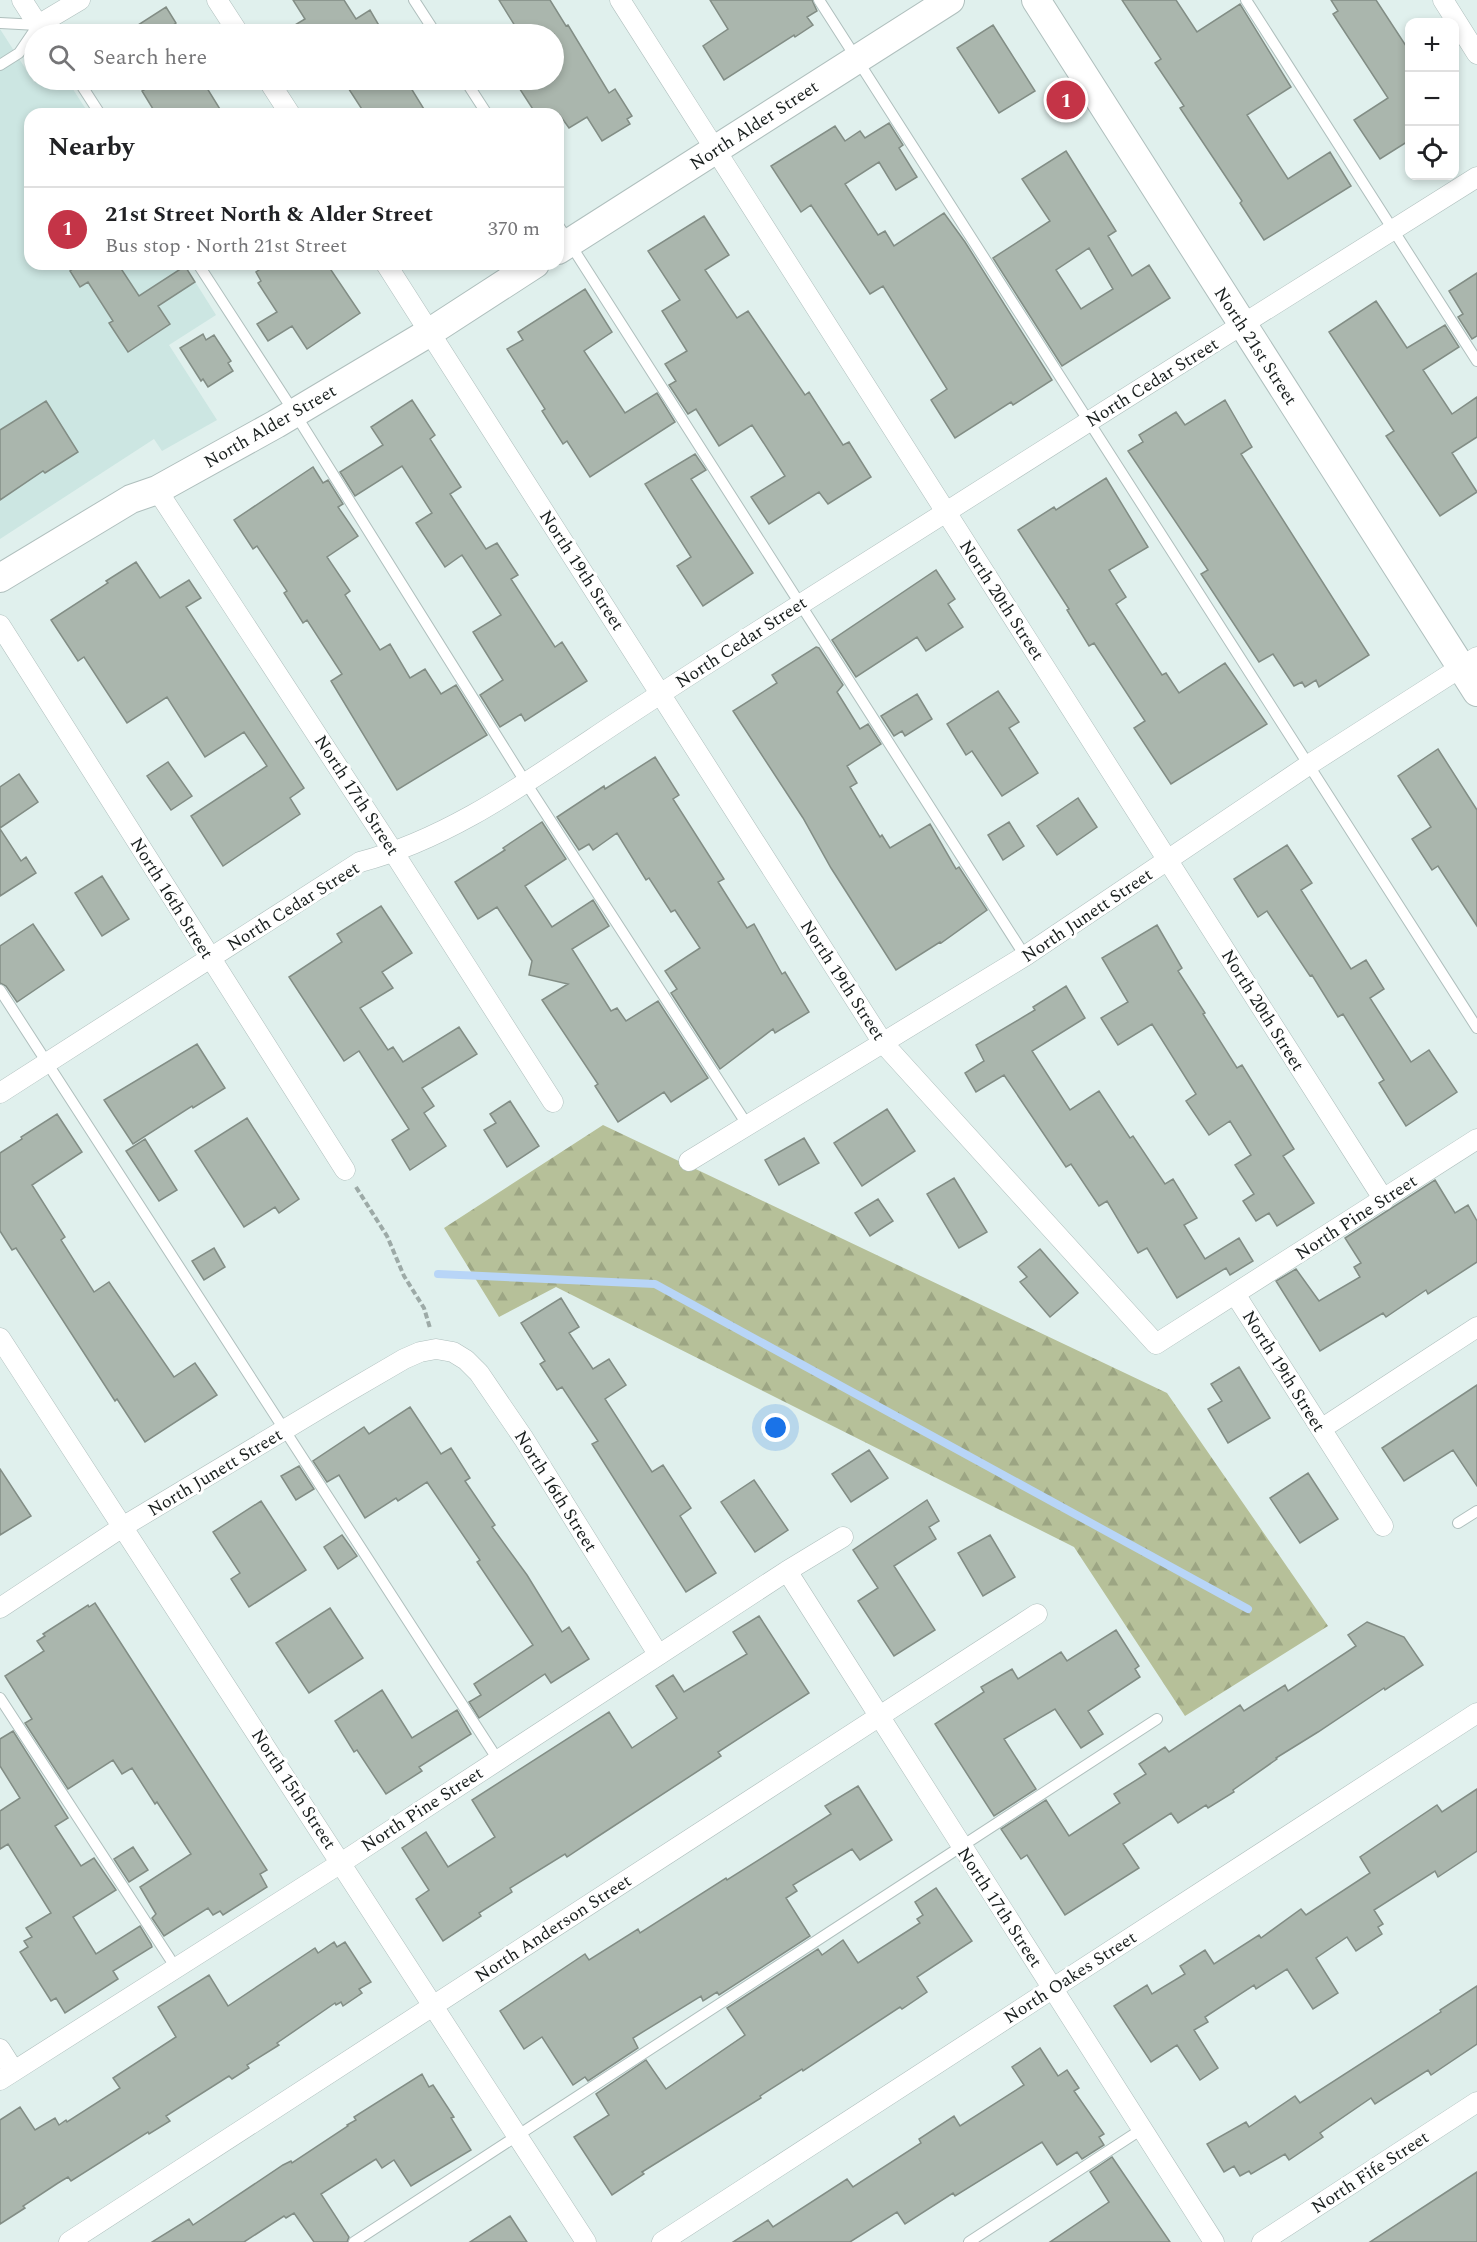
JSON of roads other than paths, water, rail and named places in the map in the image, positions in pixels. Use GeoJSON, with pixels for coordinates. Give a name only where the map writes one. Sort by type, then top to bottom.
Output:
{"type":"FeatureCollection","features":[{"type":"Feature","properties":{"kind":"street"},"geometry":{"type":"LineString","coordinates":[[22,0],[37,24]]}},
{"type":"Feature","properties":{"kind":"street"},"geometry":{"type":"LineString","coordinates":[[49,24],[80,0]]}},
{"type":"Feature","properties":{"kind":"street"},"geometry":{"type":"LineString","coordinates":[[217,0],[233,24]]}},
{"type":"Feature","properties":{"kind":"street","name":"North 20th Street"},"geometry":{"type":"LineString","coordinates":[[620,0],[1384,1200]]}},
{"type":"Feature","properties":{"kind":"street","name":"North Alder Street"},"geometry":{"type":"LineString","coordinates":[[564,238],[716,149],[950,0]]}},
{"type":"Feature","properties":{"kind":"street","name":"North 21st Street"},"geometry":{"type":"LineString","coordinates":[[1036,0],[1242,325],[1469,662],[1477,692]]}},
{"type":"Feature","properties":{"kind":"street"},"geometry":{"type":"LineString","coordinates":[[1443,0],[1477,54]]}},
{"type":"Feature","properties":{"kind":"street"},"geometry":{"type":"LineString","coordinates":[[274,90],[286,108]]}},
{"type":"Feature","properties":{"kind":"street","name":"North Cedar Street"},"geometry":{"type":"LineString","coordinates":[[0,1093],[360,862],[394,853],[465,818],[526,783],[660,693],[1477,177]]}},
{"type":"Feature","properties":{"kind":"street","name":"North 19th Street"},"geometry":{"type":"LineString","coordinates":[[390,270],[883,1043],[1156,1344],[1235,1294],[1383,1526]]}},
{"type":"Feature","properties":{"kind":"street","name":"North Alder Street"},"geometry":{"type":"LineString","coordinates":[[0,578],[131,499],[157,490],[294,412],[430,332],[527,270]]}},
{"type":"Feature","properties":{"kind":"street","name":"North 17th Street"},"geometry":{"type":"LineString","coordinates":[[157,490],[553,1102]]}},
{"type":"Feature","properties":{"kind":"street","name":"North 16th Street"},"geometry":{"type":"LineString","coordinates":[[0,625],[345,1170]]}},
{"type":"Feature","properties":{"kind":"street","name":"North Junett Street"},"geometry":{"type":"LineString","coordinates":[[689,1161],[1025,956],[1310,764],[1469,662]]}},
{"type":"Feature","properties":{"kind":"street","name":"North Pine Street"},"geometry":{"type":"LineString","coordinates":[[1235,1294],[1477,1139]]}},
{"type":"Feature","properties":{"kind":"street"},"geometry":{"type":"LineString","coordinates":[[1321,1429],[1477,1327]]}},
{"type":"Feature","properties":{"kind":"street","name":"North 15th Street"},"geometry":{"type":"LineString","coordinates":[[0,1338],[586,2242]]}},
{"type":"Feature","properties":{"kind":"street","name":"North Junett Street"},"geometry":{"type":"LineString","coordinates":[[0,1608],[124,1526],[284,1430],[404,1359],[420,1352],[436,1349]]}},
{"type":"Feature","properties":{"kind":"street","name":"North 16th Street"},"geometry":{"type":"LineString","coordinates":[[436,1349],[453,1352],[466,1360],[479,1373],[525,1439],[658,1654]]}},
{"type":"Feature","properties":{"kind":"street","name":"North Pine Street"},"geometry":{"type":"LineString","coordinates":[[7,2076],[341,1863],[658,1654],[843,1537]]}},
{"type":"Feature","properties":{"kind":"street","name":"North 17th Street"},"geometry":{"type":"LineString","coordinates":[[787,1571],[1214,2242]]}},
{"type":"Feature","properties":{"kind":"street","name":"North Anderson Street"},"geometry":{"type":"LineString","coordinates":[[69,2242],[1037,1614]]}},
{"type":"Feature","properties":{"kind":"street","name":"North Oakes Street"},"geometry":{"type":"LineString","coordinates":[[662,2242],[1477,1713]]}},
{"type":"Feature","properties":{"kind":"street"},"geometry":{"type":"LineString","coordinates":[[0,2049],[7,2076]]}},
{"type":"Feature","properties":{"kind":"street","name":"North Fife Street"},"geometry":{"type":"LineString","coordinates":[[1262,2242],[1477,2102]]}},
{"type":"Feature","properties":{"kind":"lane"},"geometry":{"type":"LineString","coordinates":[[414,0],[430,24]]}},
{"type":"Feature","properties":{"kind":"lane"},"geometry":{"type":"LineString","coordinates":[[819,0],[1477,1028]]}},
{"type":"Feature","properties":{"kind":"lane"},"geometry":{"type":"LineString","coordinates":[[1246,0],[1477,361]]}},
{"type":"Feature","properties":{"kind":"lane"},"geometry":{"type":"LineString","coordinates":[[0,22],[24,27]]}},
{"type":"Feature","properties":{"kind":"lane"},"geometry":{"type":"LineString","coordinates":[[0,65],[24,48]]}},
{"type":"Feature","properties":{"kind":"lane"},"geometry":{"type":"LineString","coordinates":[[84,90],[96,108]]}},
{"type":"Feature","properties":{"kind":"lane"},"geometry":{"type":"LineString","coordinates":[[471,90],[483,108]]}},
{"type":"Feature","properties":{"kind":"lane"},"geometry":{"type":"LineString","coordinates":[[564,242],[800,604],[1025,956]]}},
{"type":"Feature","properties":{"kind":"lane"},"geometry":{"type":"LineString","coordinates":[[202,270],[294,412],[526,783],[748,1126]]}},
{"type":"Feature","properties":{"kind":"lane"},"geometry":{"type":"LineString","coordinates":[[0,990],[498,1760]]}},
{"type":"Feature","properties":{"kind":"lane"},"geometry":{"type":"LineString","coordinates":[[1458,1523],[1477,1511]]}},
{"type":"Feature","properties":{"kind":"lane"},"geometry":{"type":"LineString","coordinates":[[0,1698],[176,1968]]}},
{"type":"Feature","properties":{"kind":"lane"},"geometry":{"type":"LineString","coordinates":[[354,2242],[1157,1719]]}},
{"type":"Feature","properties":{"kind":"lane"},"geometry":{"type":"LineString","coordinates":[[969,2242],[1142,2129]]}},
{"type":"Feature","properties":{"kind":"waterway"},"geometry":{"type":"LineString","coordinates":[[438,1274],[655,1284],[1248,1609]]}},
{"type":"Feature","properties":{"kind":"place","name":"21st Street North & Alder Street"},"geometry":{"type":"Point","coordinates":[1066,100]}}]}
